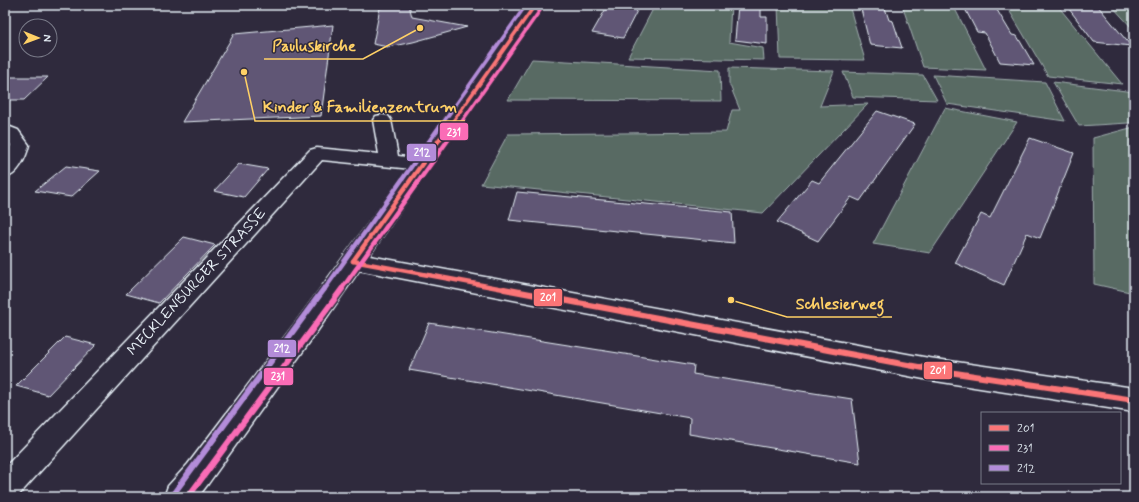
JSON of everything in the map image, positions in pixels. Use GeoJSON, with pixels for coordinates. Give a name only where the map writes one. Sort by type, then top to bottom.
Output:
{"type":"FeatureCollection","features":[{"type":"Feature","properties":{"kind":"street"},"geometry":{"type":"LineString","coordinates":[[179,497],[203,468],[353,261],[535,5]]}},
{"type":"Feature","properties":{"kind":"street"},"geometry":{"type":"LineString","coordinates":[[382,120],[390,161]]}},
{"type":"Feature","properties":{"kind":"street"},"geometry":{"type":"LineString","coordinates":[[5,130],[12,134],[20,145],[17,156],[5,172]]}},
{"type":"Feature","properties":{"kind":"street","name":"MECKLENBURGER STRASSE"},"geometry":{"type":"LineString","coordinates":[[5,488],[316,154],[422,164]]}},
{"type":"Feature","properties":{"kind":"street"},"geometry":{"type":"LineString","coordinates":[[353,261],[929,369],[1134,400]]}},
{"type":"Feature","properties":{"kind":"green space"},"geometry":{"type":"Polygon","coordinates":[[[658,5],[731,5],[729,42],[763,48],[764,60],[628,57],[654,7],[658,5]]]}},
{"type":"Feature","properties":{"kind":"green space"},"geometry":{"type":"Polygon","coordinates":[[[778,5],[849,5],[865,60],[780,59],[778,5]]]}},
{"type":"Feature","properties":{"kind":"green space"},"geometry":{"type":"Polygon","coordinates":[[[902,5],[953,5],[986,70],[923,67],[902,5]]]}},
{"type":"Feature","properties":{"kind":"green space"},"geometry":{"type":"Polygon","coordinates":[[[1006,5],[1057,5],[1122,84],[1048,76],[1006,5]]]}},
{"type":"Feature","properties":{"kind":"green space"},"geometry":{"type":"Polygon","coordinates":[[[1111,5],[1134,5],[1134,30],[1111,5]]]}},
{"type":"Feature","properties":{"kind":"green space"},"geometry":{"type":"Polygon","coordinates":[[[532,59],[720,70],[721,101],[508,100],[532,59]]]}},
{"type":"Feature","properties":{"kind":"green space"},"geometry":{"type":"Polygon","coordinates":[[[729,68],[834,71],[820,106],[868,104],[763,213],[481,184],[508,134],[726,132],[732,110],[740,110],[729,83],[729,68]]]}},
{"type":"Feature","properties":{"kind":"green space"},"geometry":{"type":"Polygon","coordinates":[[[843,72],[923,75],[937,100],[853,97],[843,72]]]}},
{"type":"Feature","properties":{"kind":"green space"},"geometry":{"type":"Polygon","coordinates":[[[933,75],[1045,82],[1065,121],[947,104],[933,75]]]}},
{"type":"Feature","properties":{"kind":"green space"},"geometry":{"type":"Polygon","coordinates":[[[1053,82],[1134,92],[1134,121],[1128,123],[1079,126],[1053,82]]]}},
{"type":"Feature","properties":{"kind":"green space"},"geometry":{"type":"Polygon","coordinates":[[[945,108],[1017,122],[930,253],[873,244],[945,108]]]}},
{"type":"Feature","properties":{"kind":"green space"},"geometry":{"type":"Polygon","coordinates":[[[1134,127],[1134,293],[1094,284],[1093,138],[1134,127]]]}},
{"type":"Feature","properties":{"kind":"building"},"geometry":{"type":"Polygon","coordinates":[[[409,5],[412,17],[467,27],[413,42],[388,47],[373,44],[380,8],[409,5]]]}},
{"type":"Feature","properties":{"kind":"building"},"geometry":{"type":"Polygon","coordinates":[[[608,5],[640,5],[623,38],[592,33],[608,5]]]}},
{"type":"Feature","properties":{"kind":"building"},"geometry":{"type":"Polygon","coordinates":[[[738,5],[761,5],[761,17],[767,17],[767,44],[735,40],[738,5]]]}},
{"type":"Feature","properties":{"kind":"building"},"geometry":{"type":"Polygon","coordinates":[[[860,5],[884,5],[889,20],[893,21],[902,48],[870,45],[860,5]]]}},
{"type":"Feature","properties":{"kind":"building"},"geometry":{"type":"Polygon","coordinates":[[[963,5],[994,5],[1012,35],[1017,36],[1034,65],[1000,62],[985,33],[977,32],[963,5]]]}},
{"type":"Feature","properties":{"kind":"building"},"geometry":{"type":"Polygon","coordinates":[[[1066,5],[1097,5],[1131,46],[1094,42],[1066,5]]]}},
{"type":"Feature","properties":{"kind":"building"},"geometry":{"type":"Polygon","coordinates":[[[333,25],[321,116],[182,122],[234,34],[333,25]]]}},
{"type":"Feature","properties":{"kind":"building"},"geometry":{"type":"Polygon","coordinates":[[[5,77],[48,77],[24,100],[5,100],[5,77]]]}},
{"type":"Feature","properties":{"kind":"building"},"geometry":{"type":"Polygon","coordinates":[[[877,111],[915,124],[860,201],[851,197],[818,241],[777,222],[812,180],[819,183],[877,111]]]}},
{"type":"Feature","properties":{"kind":"building"},"geometry":{"type":"Polygon","coordinates":[[[1030,138],[1074,153],[1040,238],[1027,233],[1004,285],[955,263],[981,214],[990,218],[1030,138]]]}},
{"type":"Feature","properties":{"kind":"building"},"geometry":{"type":"Polygon","coordinates":[[[239,164],[268,169],[244,197],[214,191],[239,164]]]}},
{"type":"Feature","properties":{"kind":"building"},"geometry":{"type":"Polygon","coordinates":[[[66,166],[100,171],[71,197],[35,191],[66,166]]]}},
{"type":"Feature","properties":{"kind":"building"},"geometry":{"type":"Polygon","coordinates":[[[517,192],[732,212],[734,243],[509,220],[517,192]]]}},
{"type":"Feature","properties":{"kind":"building"},"geometry":{"type":"Polygon","coordinates":[[[184,237],[215,245],[159,303],[126,294],[184,237]]]}},
{"type":"Feature","properties":{"kind":"building"},"geometry":{"type":"Polygon","coordinates":[[[429,323],[694,365],[693,374],[852,399],[860,463],[689,434],[690,418],[409,370],[429,323]]]}},
{"type":"Feature","properties":{"kind":"building"},"geometry":{"type":"Polygon","coordinates":[[[65,337],[96,345],[48,395],[16,386],[65,337]]]}},
{"type":"Feature","properties":{"kind":"transit line","name":"212"},"geometry":{"type":"LineString","coordinates":[[174,493],[299,325],[526,5]]}},
{"type":"Feature","properties":{"kind":"transit line","name":"201"},"geometry":{"type":"LineString","coordinates":[[353,261],[535,5]]}},
{"type":"Feature","properties":{"kind":"transit line","name":"231"},"geometry":{"type":"LineString","coordinates":[[188,497],[311,333],[541,9]]}},
{"type":"Feature","properties":{"kind":"transit line","name":"201"},"geometry":{"type":"LineString","coordinates":[[353,261],[929,369],[1134,400]]}},
{"type":"Feature","properties":{"kind":"place","name":"Pauluskirche"},"geometry":{"type":"Point","coordinates":[420,28]}},
{"type":"Feature","properties":{"kind":"place","name":"Kinder & Familienzentrum"},"geometry":{"type":"Point","coordinates":[244,72]}},
{"type":"Feature","properties":{"kind":"place","name":"Schlesierweg"},"geometry":{"type":"Point","coordinates":[731,300]}}]}
